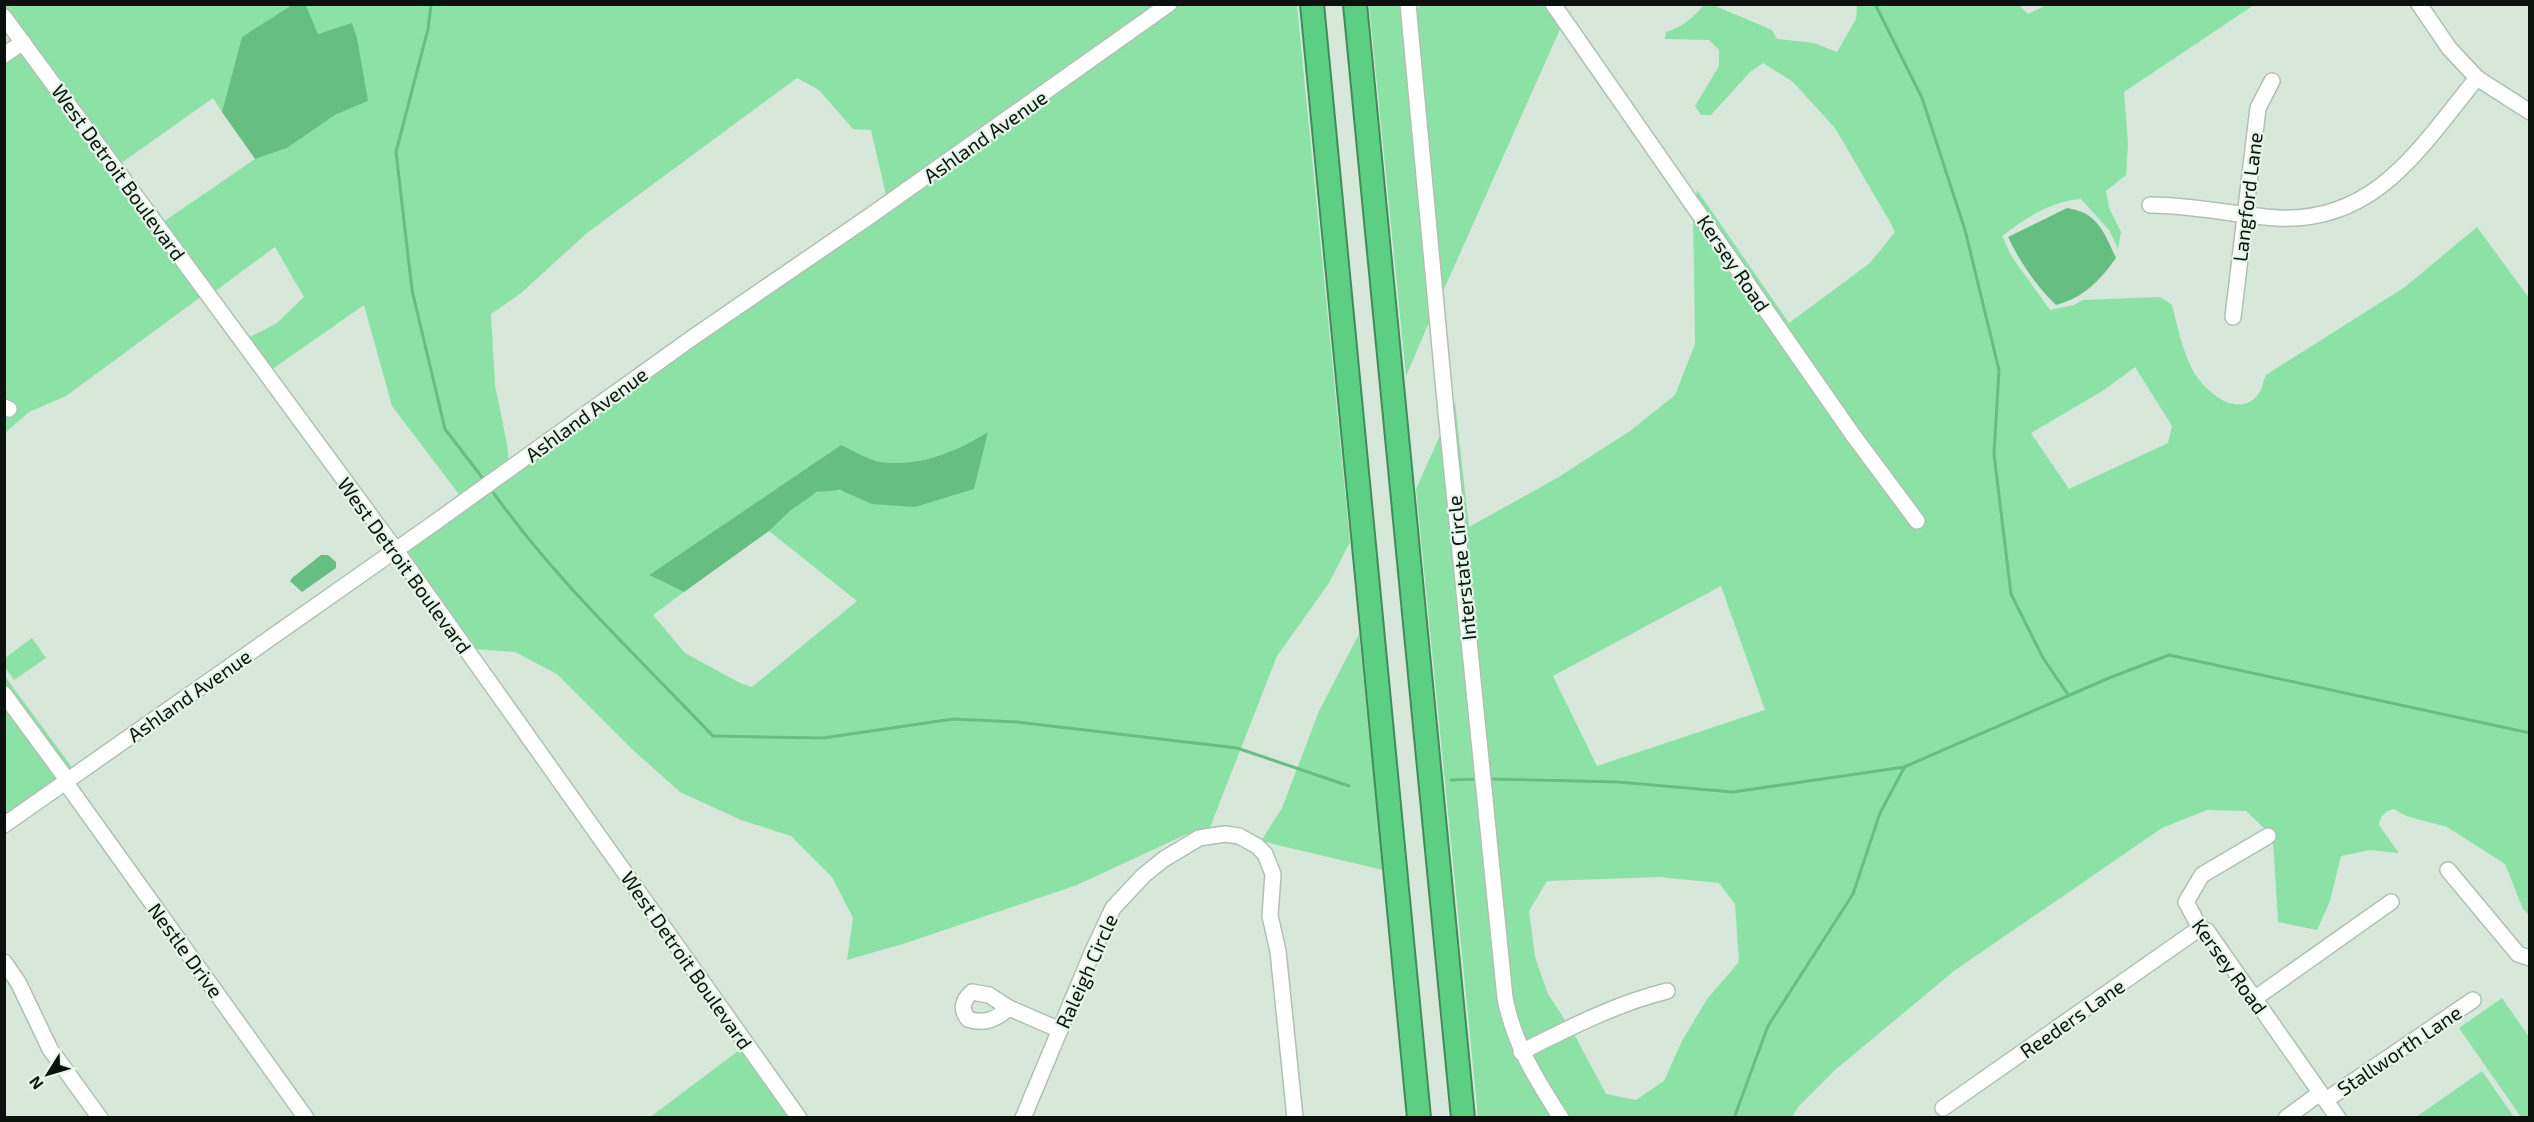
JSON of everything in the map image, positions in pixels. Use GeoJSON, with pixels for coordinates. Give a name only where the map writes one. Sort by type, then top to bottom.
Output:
{"type":"FeatureCollection","features":[{"type":"Feature","properties":{"kind":"highway"},"geometry":{"type":"LineString","coordinates":[[1311,4],[1419,1118]]}},
{"type":"Feature","properties":{"kind":"highway"},"geometry":{"type":"LineString","coordinates":[[1355,4],[1464,1118]]}},
{"type":"Feature","properties":{"kind":"street","name":"Ashland Avenue"},"geometry":{"type":"LineString","coordinates":[[4,825],[1169,4]]}},
{"type":"Feature","properties":{"kind":"street","name":"Interstate Circle"},"geometry":{"type":"LineString","coordinates":[[1408,4],[1484,805],[1505,998],[1521,1052],[1561,1118]]}},
{"type":"Feature","properties":{"kind":"street","name":"Kersey Road"},"geometry":{"type":"LineString","coordinates":[[1553,4],[1847,426],[1917,521]]}},
{"type":"Feature","properties":{"kind":"street"},"geometry":{"type":"LineString","coordinates":[[2418,4],[2449,48],[2477,78],[2529,112]]}},
{"type":"Feature","properties":{"kind":"street","name":"West Detroit Boulevard"},"geometry":{"type":"LineString","coordinates":[[4,17],[395,549],[799,1118]]}},
{"type":"Feature","properties":{"kind":"street"},"geometry":{"type":"LineString","coordinates":[[4,55],[23,42]]}},
{"type":"Feature","properties":{"kind":"street"},"geometry":{"type":"LineString","coordinates":[[2150,205],[2291,218],[2315,216],[2338,209],[2372,194],[2402,170],[2477,78]]}},
{"type":"Feature","properties":{"kind":"street","name":"Langford Lane"},"geometry":{"type":"LineString","coordinates":[[2233,317],[2258,108],[2272,81]]}},
{"type":"Feature","properties":{"kind":"street","name":"Nestle Drive"},"geometry":{"type":"LineString","coordinates":[[4,694],[306,1118]]}},
{"type":"Feature","properties":{"kind":"street","name":"Raleigh Circle"},"geometry":{"type":"LineString","coordinates":[[1023,1118],[1106,921],[1123,896],[1164,859],[1199,838],[1225,834],[1248,839],[1265,854],[1273,874],[1270,916],[1278,951],[1295,1118]]}},
{"type":"Feature","properties":{"kind":"street","name":"Kersey Road"},"geometry":{"type":"LineString","coordinates":[[2268,836],[2202,875],[2186,902],[2200,928],[2207,931],[2338,1118]]}},
{"type":"Feature","properties":{"kind":"street"},"geometry":{"type":"LineString","coordinates":[[2448,870],[2524,956],[2529,970]]}},
{"type":"Feature","properties":{"kind":"street"},"geometry":{"type":"LineString","coordinates":[[2254,999],[2391,902]]}},
{"type":"Feature","properties":{"kind":"street","name":"Reeders Lane"},"geometry":{"type":"LineString","coordinates":[[1943,1108],[2200,928]]}},
{"type":"Feature","properties":{"kind":"street"},"geometry":{"type":"LineString","coordinates":[[4,962],[18,981],[50,1049],[100,1118]]}},
{"type":"Feature","properties":{"kind":"street"},"geometry":{"type":"LineString","coordinates":[[1521,1052],[1634,999],[1667,991]]}},
{"type":"Feature","properties":{"kind":"street","name":"Stallworth Lane"},"geometry":{"type":"LineString","coordinates":[[2286,1118],[2323,1097],[2473,1000]]}},
{"type":"Feature","properties":{"kind":"street"},"geometry":{"type":"LineString","coordinates":[[1009,1008],[1060,1029]]}},
{"type":"Feature","properties":{"kind":"shaded area"},"geometry":{"type":"Polygon","coordinates":[[[1422,4],[1546,5],[1561,27],[1441,296],[1415,10],[1422,4]]]}},
{"type":"Feature","properties":{"kind":"shaded area"},"geometry":{"type":"Polygon","coordinates":[[[2049,4],[2254,5],[2124,92],[2128,144],[2126,175],[2106,191],[2109,208],[2121,232],[2118,249],[2109,230],[2081,199],[2048,207],[2002,236],[2012,257],[2050,310],[2074,305],[2083,300],[2160,297],[2172,305],[2185,352],[2202,384],[2220,398],[2239,405],[2248,403],[2257,396],[2266,375],[2405,287],[2477,227],[2529,298],[2529,915],[2523,909],[2505,864],[2447,827],[2406,816],[2394,809],[2384,814],[2379,825],[2399,853],[2370,850],[2341,856],[2330,901],[2317,930],[2278,922],[2273,840],[2276,838],[2272,829],[2267,831],[2246,811],[2207,810],[2162,828],[1954,971],[1835,1070],[1799,1106],[1792,1117],[1569,1117],[1529,1054],[1573,1032],[1606,1094],[1636,1100],[1664,1081],[1682,1041],[1707,999],[1739,962],[1735,904],[1719,883],[1659,877],[1547,881],[1529,911],[1535,957],[1548,994],[1567,1023],[1524,1044],[1514,1014],[1451,409],[1455,402],[1469,527],[1557,478],[1630,431],[1675,395],[1695,344],[1693,213],[1848,439],[1915,529],[1925,521],[1858,432],[1696,197],[1697,190],[1789,323],[1870,263],[1895,232],[1890,222],[1835,128],[1793,82],[1763,63],[1750,72],[1711,115],[1701,115],[1695,106],[1719,66],[1719,50],[1709,40],[1665,39],[1666,32],[1687,22],[1704,5],[1713,5],[1772,30],[1777,39],[1814,43],[1837,52],[1856,19],[1857,5],[2019,5],[2028,14],[2049,4]],[[2135,367],[2104,390],[2031,433],[2069,489],[2168,443],[2172,426],[2135,367]],[[1721,586],[1553,676],[1597,766],[1765,710],[1721,586]]]}},
{"type":"Feature","properties":{"kind":"shaded area"},"geometry":{"type":"Polygon","coordinates":[[[4,5],[292,5],[242,38],[222,112],[213,98],[120,164],[4,5]]]}},
{"type":"Feature","properties":{"kind":"shaded area"},"geometry":{"type":"Polygon","coordinates":[[[292,5],[306,6],[318,34],[352,23],[357,38],[368,101],[335,115],[287,148],[255,159],[222,112],[242,37],[292,5]]]}},
{"type":"Feature","properties":{"kind":"shaded area"},"geometry":{"type":"Polygon","coordinates":[[[304,5],[1160,5],[797,260],[886,195],[871,130],[853,129],[819,90],[797,78],[587,233],[520,294],[491,314],[495,385],[509,463],[461,497],[392,406],[364,305],[271,370],[248,338],[277,323],[304,297],[275,247],[214,292],[163,222],[255,159],[287,148],[335,115],[368,101],[352,24],[318,34],[304,5]]]}},
{"type":"Feature","properties":{"kind":"shaded area"},"geometry":{"type":"Polygon","coordinates":[[[1178,5],[1297,5],[1350,542],[1329,583],[1277,656],[1209,830],[1193,835],[1187,834],[1077,885],[903,944],[847,960],[853,918],[832,877],[791,836],[741,820],[680,792],[633,750],[557,674],[515,652],[474,649],[403,550],[1178,5]],[[988,433],[950,452],[908,462],[875,461],[841,445],[649,575],[684,592],[653,615],[685,653],[740,683],[752,687],[857,601],[769,531],[801,502],[820,492],[841,491],[872,504],[988,433]]]}},
{"type":"Feature","properties":{"kind":"shaded area"},"geometry":{"type":"Polygon","coordinates":[[[1369,5],[1403,5],[1431,318],[1406,376],[1369,5]]]}},
{"type":"Feature","properties":{"kind":"shaded area"},"geometry":{"type":"Polygon","coordinates":[[[21,50],[202,296],[66,396],[29,412],[5,433],[4,62],[21,50]]]}},
{"type":"Feature","properties":{"kind":"shaded area"},"geometry":{"type":"Polygon","coordinates":[[[2067,208],[2077,210],[2093,219],[2103,232],[2116,258],[2104,274],[2083,293],[2056,305],[2029,273],[2008,237],[2067,208]]]}},
{"type":"Feature","properties":{"kind":"shaded area"},"geometry":{"type":"Polygon","coordinates":[[[1442,431],[1503,1019],[1517,1059],[1554,1117],[1478,1117],[1416,489],[1442,431]]]}},
{"type":"Feature","properties":{"kind":"shaded area"},"geometry":{"type":"Polygon","coordinates":[[[988,432],[974,489],[915,507],[872,504],[840,490],[817,492],[791,510],[769,531],[684,592],[649,575],[841,445],[876,461],[909,462],[950,452],[988,432]]]}},
{"type":"Feature","properties":{"kind":"shaded area"},"geometry":{"type":"Polygon","coordinates":[[[321,555],[328,555],[336,562],[336,568],[302,592],[290,581],[321,555]]]}},
{"type":"Feature","properties":{"kind":"shaded area"},"geometry":{"type":"Polygon","coordinates":[[[1359,634],[1383,870],[1261,841],[1282,808],[1319,711],[1359,634]]]}},
{"type":"Feature","properties":{"kind":"shaded area"},"geometry":{"type":"Polygon","coordinates":[[[32,638],[46,658],[14,680],[5,667],[5,658],[32,638]]]}},
{"type":"Feature","properties":{"kind":"shaded area"},"geometry":{"type":"Polygon","coordinates":[[[4,675],[74,770],[70,773],[5,684],[4,675]]]}},
{"type":"Feature","properties":{"kind":"shaded area"},"geometry":{"type":"Polygon","coordinates":[[[4,704],[60,780],[4,818],[4,704]]]}},
{"type":"Feature","properties":{"kind":"shaded area"},"geometry":{"type":"Polygon","coordinates":[[[2502,998],[2529,1037],[2529,1117],[2521,1117],[2459,1028],[2502,998]]]}},
{"type":"Feature","properties":{"kind":"shaded area"},"geometry":{"type":"Polygon","coordinates":[[[742,1048],[791,1118],[649,1118],[742,1048]]]}},
{"type":"Feature","properties":{"kind":"shaded area"},"geometry":{"type":"Polygon","coordinates":[[[2482,1071],[2514,1117],[2416,1117],[2482,1071]]]}},
{"type":"Feature","properties":{"kind":"waterway"},"geometry":{"type":"LineString","coordinates":[[431,4],[428,29],[396,152],[412,290],[445,429],[484,480]]}},
{"type":"Feature","properties":{"kind":"waterway"},"geometry":{"type":"LineString","coordinates":[[1875,4],[1922,98],[1965,230],[1999,370],[1994,454],[2011,594],[2043,658],[2069,696]]}},
{"type":"Feature","properties":{"kind":"waterway"},"geometry":{"type":"LineString","coordinates":[[490,488],[568,585],[713,736],[823,738],[953,719],[1017,722],[1237,748],[1349,786]]}},
{"type":"Feature","properties":{"kind":"waterway"},"geometry":{"type":"LineString","coordinates":[[1489,779],[1618,782],[1733,792],[1904,767],[2109,678],[2169,655],[2530,733]]}},
{"type":"Feature","properties":{"kind":"waterway"},"geometry":{"type":"LineString","coordinates":[[1734,1118],[1768,1026],[1853,894],[1880,813],[1904,768]]}},
{"type":"Feature","properties":{"kind":"waterway"},"geometry":{"type":"LineString","coordinates":[[1451,780],[1479,779]]}}]}
